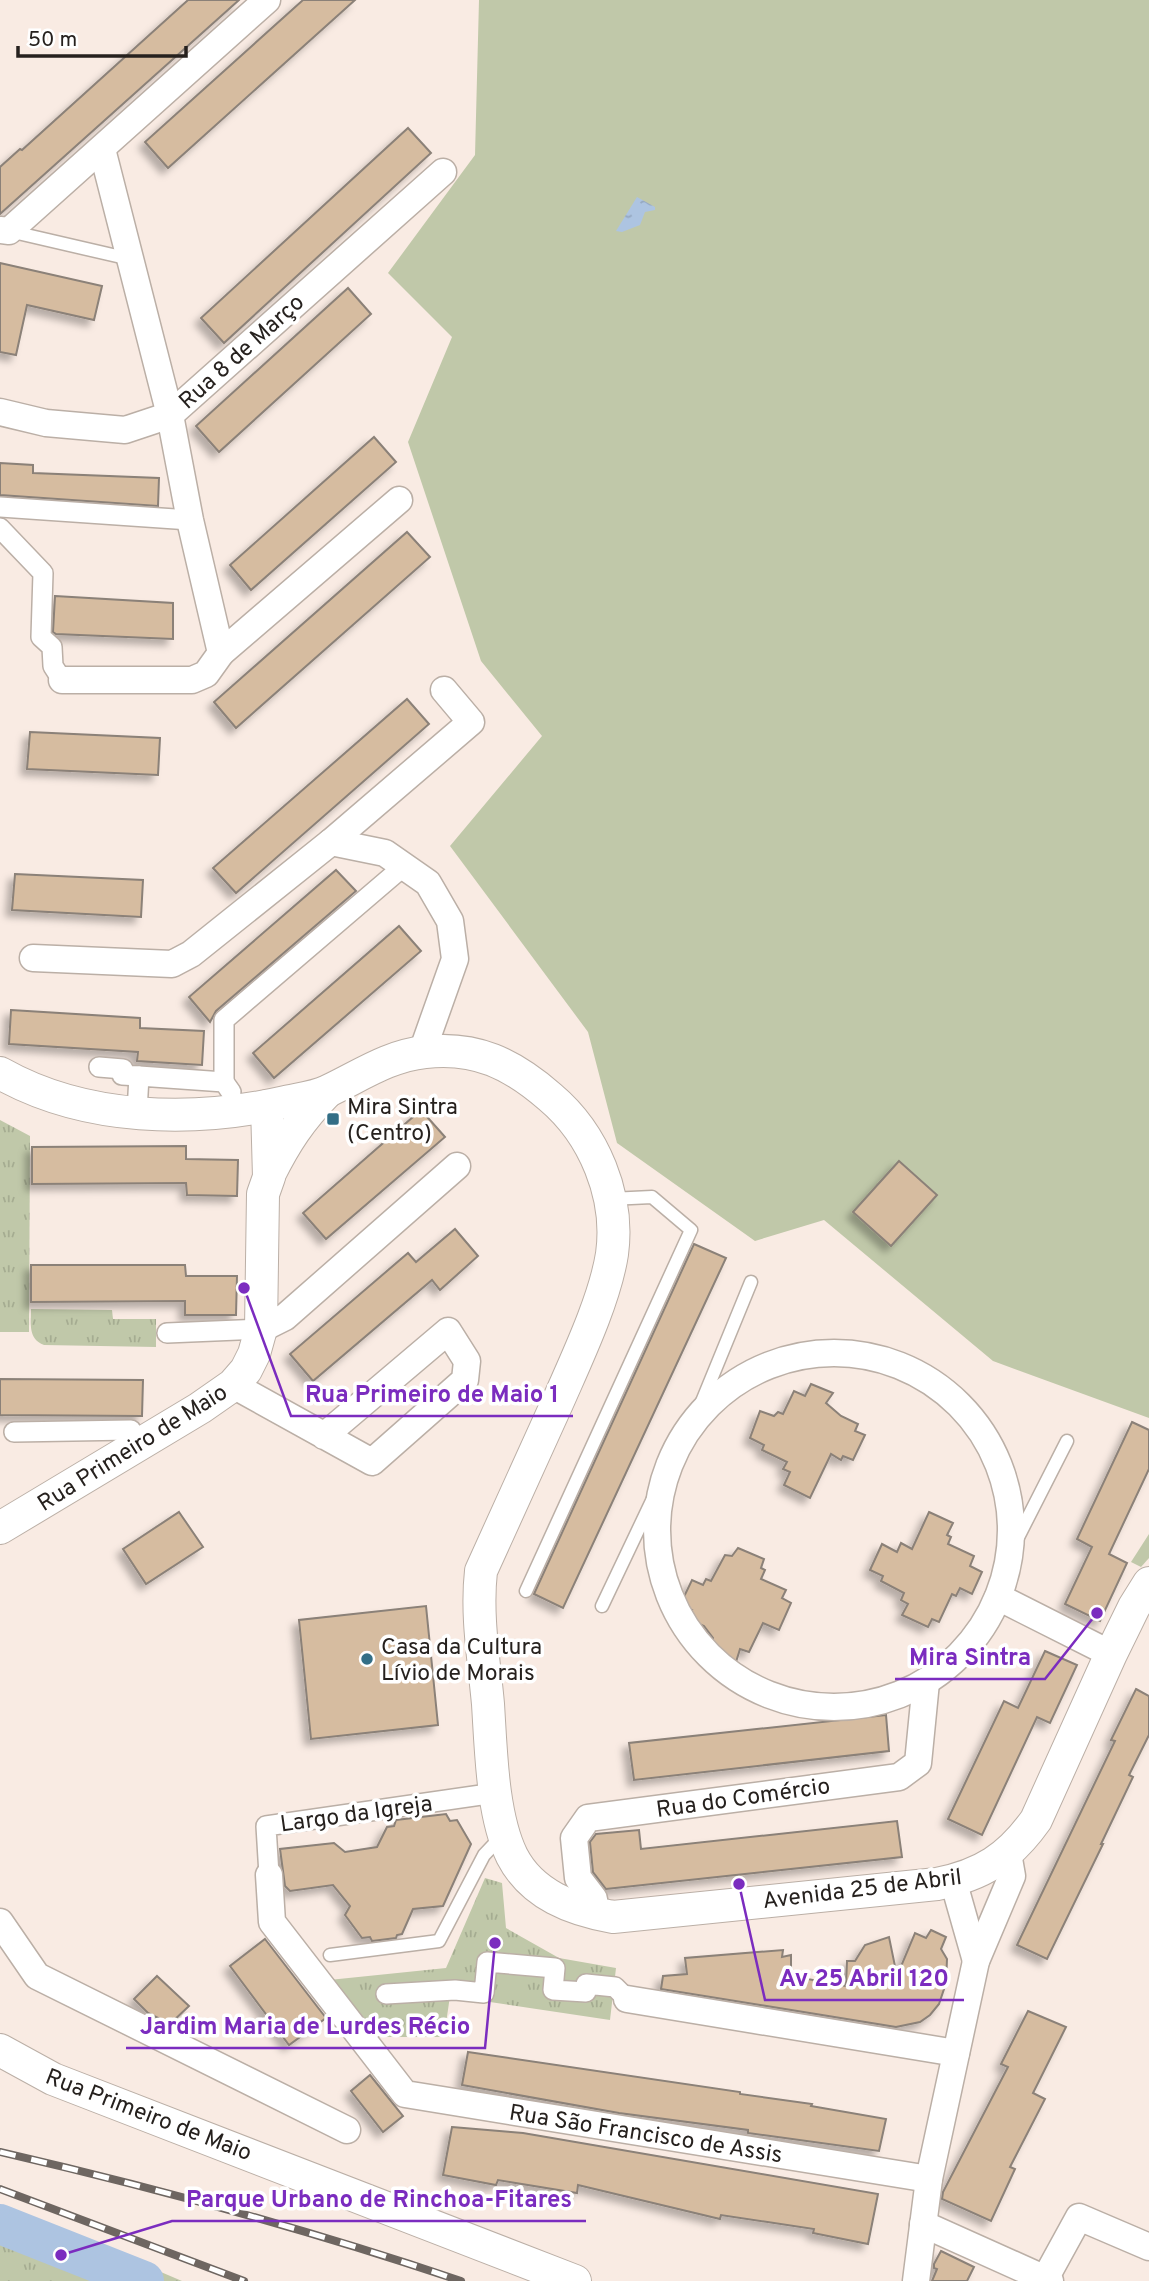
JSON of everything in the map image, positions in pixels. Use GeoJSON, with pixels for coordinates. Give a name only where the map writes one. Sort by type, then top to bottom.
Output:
{"type":"FeatureCollection","features":[{"type":"Feature","properties":{"kind":"street"},"geometry":{"type":"LineString","coordinates":[[4,231],[102,149],[267,0]]}},
{"type":"Feature","properties":{"kind":"street"},"geometry":{"type":"LineString","coordinates":[[102,149],[170,415],[190,520],[221,653]]}},
{"type":"Feature","properties":{"kind":"street","name":"Rua 8 de Março"},"geometry":{"type":"LineString","coordinates":[[0,412],[46,423],[125,430],[170,415],[443,172]]}},
{"type":"Feature","properties":{"kind":"street"},"geometry":{"type":"LineString","coordinates":[[0,528],[43,573],[41,637],[52,647],[53,666],[62,680],[192,680],[206,674],[221,653],[399,500]]}},
{"type":"Feature","properties":{"kind":"street"},"geometry":{"type":"LineString","coordinates":[[0,507],[190,520]]}},
{"type":"Feature","properties":{"kind":"street"},"geometry":{"type":"LineString","coordinates":[[33,958],[172,964],[191,954],[331,842],[471,722],[444,690]]}},
{"type":"Feature","properties":{"kind":"street"},"geometry":{"type":"LineString","coordinates":[[331,842],[385,853],[428,883],[450,921],[455,960],[422,1052]]}},
{"type":"Feature","properties":{"kind":"street"},"geometry":{"type":"LineString","coordinates":[[224,1082],[225,1020],[404,866]]}},
{"type":"Feature","properties":{"kind":"street","name":"Avenida 25 de Abril"},"geometry":{"type":"LineString","coordinates":[[0,1073],[52,1096],[96,1108],[196,1114],[255,1108],[327,1092],[380,1063],[422,1052],[456,1050],[481,1056],[523,1073],[568,1112],[599,1159],[612,1213],[612,1254],[597,1307],[572,1370],[481,1571],[481,1628],[495,1793],[512,1857],[537,1888],[564,1905],[613,1917],[953,1880],[980,1872],[1008,1853],[1022,1840],[1036,1820],[1111,1654],[1149,1583]]}},
{"type":"Feature","properties":{"kind":"street"},"geometry":{"type":"LineString","coordinates":[[99,1067],[123,1069],[122,1075],[224,1082],[255,1108]]}},
{"type":"Feature","properties":{"kind":"street"},"geometry":{"type":"LineString","coordinates":[[137,1112],[139,1076]]}},
{"type":"Feature","properties":{"kind":"street"},"geometry":{"type":"LineString","coordinates":[[269,1177],[284,1145],[303,1117],[327,1092]]}},
{"type":"Feature","properties":{"kind":"street","name":"Rua Primeiro de Maio"},"geometry":{"type":"LineString","coordinates":[[0,1528],[141,1444],[233,1385],[246,1370],[261,1329],[263,1194],[269,1177],[255,1108]]}},
{"type":"Feature","properties":{"kind":"street"},"geometry":{"type":"LineString","coordinates":[[167,1333],[261,1329],[285,1317],[457,1166]]}},
{"type":"Feature","properties":{"kind":"street"},"geometry":{"type":"LineString","coordinates":[[233,1385],[324,1436],[372,1462],[465,1380],[467,1361],[448,1331],[324,1436]]}},
{"type":"Feature","properties":{"kind":"street"},"geometry":{"type":"LineString","coordinates":[[844,1353],[903,1366],[954,1398],[981,1430],[1001,1469],[1011,1510],[1010,1553],[998,1597],[969,1645],[926,1682],[877,1703],[824,1708],[772,1697],[726,1672],[689,1634],[666,1590],[657,1552],[657,1513],[669,1465],[694,1422],[729,1387],[784,1360],[844,1353]]}},
{"type":"Feature","properties":{"kind":"street"},"geometry":{"type":"LineString","coordinates":[[15,1432],[131,1430]]}},
{"type":"Feature","properties":{"kind":"street"},"geometry":{"type":"LineString","coordinates":[[998,1597],[1111,1654]]}},
{"type":"Feature","properties":{"kind":"street","name":"Rua do Comércio"},"geometry":{"type":"LineString","coordinates":[[595,1914],[594,1899],[578,1878],[574,1838],[588,1818],[899,1777],[918,1763],[926,1682]]}},
{"type":"Feature","properties":{"kind":"street","name":"Largo da Igreja"},"geometry":{"type":"LineString","coordinates":[[270,1875],[266,1826],[495,1793]]}},
{"type":"Feature","properties":{"kind":"street"},"geometry":{"type":"LineString","coordinates":[[916,2281],[929,2179],[956,2053],[976,1961],[1012,1876],[1008,1853]]}},
{"type":"Feature","properties":{"kind":"street","name":"Rua São Francisco de Assis"},"geometry":{"type":"LineString","coordinates":[[270,1875],[272,1922],[405,2094],[929,2179]]}},
{"type":"Feature","properties":{"kind":"street"},"geometry":{"type":"LineString","coordinates":[[953,1880],[976,1961]]}},
{"type":"Feature","properties":{"kind":"street"},"geometry":{"type":"LineString","coordinates":[[0,1922],[37,1976],[347,2130]]}},
{"type":"Feature","properties":{"kind":"street"},"geometry":{"type":"LineString","coordinates":[[386,1994],[455,1990],[484,1993],[487,1962],[555,1968],[553,1990],[586,1992],[586,1984],[615,1987],[627,1999],[956,2053]]}},
{"type":"Feature","properties":{"kind":"street","name":"Rua Primeiro de Maio"},"geometry":{"type":"LineString","coordinates":[[0,2050],[53,2078],[575,2281]]}},
{"type":"Feature","properties":{"kind":"street"},"geometry":{"type":"LineString","coordinates":[[923,2224],[1048,2280],[1079,2217],[1149,2247]]}},
{"type":"Feature","properties":{"kind":"lane"},"geometry":{"type":"LineString","coordinates":[[4,231],[130,259]]}},
{"type":"Feature","properties":{"kind":"lane"},"geometry":{"type":"LineString","coordinates":[[526,1591],[691,1230],[652,1196],[609,1199]]}},
{"type":"Feature","properties":{"kind":"lane"},"geometry":{"type":"LineString","coordinates":[[694,1422],[751,1282]]}},
{"type":"Feature","properties":{"kind":"lane"},"geometry":{"type":"LineString","coordinates":[[1010,1553],[1067,1441]]}},
{"type":"Feature","properties":{"kind":"lane"},"geometry":{"type":"LineString","coordinates":[[601,1606],[669,1465]]}},
{"type":"Feature","properties":{"kind":"lane"},"geometry":{"type":"LineString","coordinates":[[330,1955],[439,1941],[484,1855],[505,1833]]}},
{"type":"Feature","properties":{"kind":"green space"},"geometry":{"type":"Polygon","coordinates":[[[479,0],[1149,0],[1149,1418],[993,1361],[824,1220],[755,1241],[617,1143],[588,1032],[450,846],[542,736],[481,661],[408,442],[452,337],[388,273],[475,155],[479,0]]]}},
{"type":"Feature","properties":{"kind":"green space"},"geometry":{"type":"Polygon","coordinates":[[[0,1120],[30,1136],[29,1332],[0,1332],[0,1120]]]}},
{"type":"Feature","properties":{"kind":"green space"},"geometry":{"type":"Polygon","coordinates":[[[31,1309],[112,1310],[113,1319],[156,1319],[156,1347],[44,1345],[33,1335],[31,1309]]]}},
{"type":"Feature","properties":{"kind":"green space"},"geometry":{"type":"Polygon","coordinates":[[[1149,1534],[1149,1558],[1141,1567],[1131,1562],[1149,1534]]]}},
{"type":"Feature","properties":{"kind":"green space"},"geometry":{"type":"Polygon","coordinates":[[[485,1878],[502,1883],[506,1928],[559,1958],[616,1968],[610,2020],[450,1996],[444,2037],[370,2037],[329,1980],[446,1968],[485,1878]]]}},
{"type":"Feature","properties":{"kind":"green space"},"geometry":{"type":"Polygon","coordinates":[[[0,2207],[60,2229],[182,2281],[0,2281],[0,2207]]]}},
{"type":"Feature","properties":{"kind":"water"},"geometry":{"type":"Polygon","coordinates":[[[637,197],[655,207],[655,210],[645,212],[640,225],[622,232],[616,231],[637,197]]]}},
{"type":"Feature","properties":{"kind":"building"},"geometry":{"type":"Polygon","coordinates":[[[188,0],[239,0],[0,214],[0,167],[188,0]]]}},
{"type":"Feature","properties":{"kind":"building"},"geometry":{"type":"Polygon","coordinates":[[[303,0],[355,0],[168,168],[145,142],[303,0]]]}},
{"type":"Feature","properties":{"kind":"building"},"geometry":{"type":"Polygon","coordinates":[[[408,128],[431,153],[224,343],[201,318],[408,128]]]}},
{"type":"Feature","properties":{"kind":"building"},"geometry":{"type":"Polygon","coordinates":[[[0,263],[102,286],[94,320],[27,305],[16,355],[0,352],[0,263]]]}},
{"type":"Feature","properties":{"kind":"building"},"geometry":{"type":"Polygon","coordinates":[[[348,288],[371,314],[219,452],[196,426],[348,288]]]}},
{"type":"Feature","properties":{"kind":"building"},"geometry":{"type":"Polygon","coordinates":[[[374,437],[396,462],[251,590],[230,565],[374,437]]]}},
{"type":"Feature","properties":{"kind":"building"},"geometry":{"type":"Polygon","coordinates":[[[0,463],[33,465],[33,473],[159,478],[158,506],[0,495],[0,463]]]}},
{"type":"Feature","properties":{"kind":"building"},"geometry":{"type":"Polygon","coordinates":[[[407,532],[430,557],[236,728],[214,702],[407,532]]]}},
{"type":"Feature","properties":{"kind":"building"},"geometry":{"type":"Polygon","coordinates":[[[55,596],[173,603],[173,639],[56,634],[53,632],[55,596]]]}},
{"type":"Feature","properties":{"kind":"building"},"geometry":{"type":"Polygon","coordinates":[[[407,699],[429,724],[236,893],[213,868],[407,699]]]}},
{"type":"Feature","properties":{"kind":"building"},"geometry":{"type":"Polygon","coordinates":[[[30,732],[160,738],[158,775],[27,769],[30,732]]]}},
{"type":"Feature","properties":{"kind":"building"},"geometry":{"type":"Polygon","coordinates":[[[336,870],[356,891],[216,1011],[210,1022],[189,997],[336,870]]]}},
{"type":"Feature","properties":{"kind":"building"},"geometry":{"type":"Polygon","coordinates":[[[15,874],[143,880],[141,917],[12,910],[15,874]]]}},
{"type":"Feature","properties":{"kind":"building"},"geometry":{"type":"Polygon","coordinates":[[[399,926],[421,951],[274,1078],[253,1053],[399,926]]]}},
{"type":"Feature","properties":{"kind":"building"},"geometry":{"type":"Polygon","coordinates":[[[11,1010],[140,1018],[140,1028],[204,1031],[202,1065],[137,1061],[138,1052],[9,1044],[11,1010]]]}},
{"type":"Feature","properties":{"kind":"building"},"geometry":{"type":"Polygon","coordinates":[[[421,1110],[445,1137],[326,1239],[303,1213],[421,1110]]]}},
{"type":"Feature","properties":{"kind":"building"},"geometry":{"type":"Polygon","coordinates":[[[186,1146],[186,1159],[238,1160],[237,1196],[187,1195],[186,1183],[32,1184],[32,1147],[186,1146]]]}},
{"type":"Feature","properties":{"kind":"building"},"geometry":{"type":"Polygon","coordinates":[[[899,1161],[937,1195],[891,1246],[853,1212],[899,1161]]]}},
{"type":"Feature","properties":{"kind":"building"},"geometry":{"type":"Polygon","coordinates":[[[455,1229],[478,1256],[440,1290],[432,1280],[313,1381],[290,1354],[408,1253],[416,1262],[455,1229]]]}},
{"type":"Feature","properties":{"kind":"building"},"geometry":{"type":"Polygon","coordinates":[[[694,1244],[726,1258],[563,1608],[534,1594],[694,1244]]]}},
{"type":"Feature","properties":{"kind":"building"},"geometry":{"type":"Polygon","coordinates":[[[31,1265],[185,1265],[186,1276],[237,1276],[236,1315],[185,1315],[185,1301],[31,1302],[31,1265]]]}},
{"type":"Feature","properties":{"kind":"building"},"geometry":{"type":"Polygon","coordinates":[[[0,1379],[143,1380],[142,1416],[0,1415],[0,1379]]]}},
{"type":"Feature","properties":{"kind":"building"},"geometry":{"type":"Polygon","coordinates":[[[811,1384],[833,1393],[826,1403],[841,1416],[858,1424],[855,1431],[865,1435],[853,1460],[843,1456],[841,1460],[831,1454],[810,1498],[784,1485],[790,1472],[783,1469],[787,1462],[762,1450],[764,1445],[750,1438],[760,1411],[774,1416],[778,1412],[783,1414],[794,1391],[805,1396],[811,1384]]]}},
{"type":"Feature","properties":{"kind":"building"},"geometry":{"type":"Polygon","coordinates":[[[1132,1422],[1149,1430],[1149,1469],[1109,1554],[1127,1563],[1100,1621],[1065,1604],[1092,1547],[1077,1539],[1132,1422]]]}},
{"type":"Feature","properties":{"kind":"building"},"geometry":{"type":"Polygon","coordinates":[[[179,1512],[203,1547],[146,1584],[123,1549],[179,1512]]]}},
{"type":"Feature","properties":{"kind":"building"},"geometry":{"type":"Polygon","coordinates":[[[929,1512],[953,1523],[947,1535],[951,1537],[948,1544],[974,1556],[970,1566],[982,1572],[972,1594],[960,1588],[956,1596],[952,1594],[939,1622],[932,1619],[928,1627],[902,1615],[908,1604],[901,1600],[904,1593],[881,1581],[883,1576],[870,1570],[882,1544],[897,1552],[901,1543],[912,1549],[929,1512]]]}},
{"type":"Feature","properties":{"kind":"building"},"geometry":{"type":"Polygon","coordinates":[[[738,1548],[764,1559],[761,1568],[765,1570],[761,1579],[786,1590],[782,1598],[791,1603],[779,1630],[763,1623],[749,1652],[740,1649],[736,1662],[710,1651],[713,1638],[704,1626],[688,1619],[692,1610],[680,1605],[692,1580],[703,1585],[706,1579],[711,1581],[725,1555],[732,1556],[738,1548]]]}},
{"type":"Feature","properties":{"kind":"building","name":"Casa da Cultura Lívio de Morais"},"geometry":{"type":"Polygon","coordinates":[[[426,1606],[438,1725],[311,1739],[299,1620],[426,1606]]]}},
{"type":"Feature","properties":{"kind":"building"},"geometry":{"type":"Polygon","coordinates":[[[1045,1651],[1077,1665],[1050,1723],[1037,1717],[982,1835],[948,1819],[1004,1701],[1018,1708],[1045,1651]]]}},
{"type":"Feature","properties":{"kind":"building"},"geometry":{"type":"Polygon","coordinates":[[[1136,1689],[1149,1696],[1149,1735],[1129,1775],[1133,1777],[1103,1844],[1047,1959],[1017,1945],[1115,1741],[1111,1740],[1136,1689]]]}},
{"type":"Feature","properties":{"kind":"building"},"geometry":{"type":"Polygon","coordinates":[[[886,1715],[889,1751],[634,1780],[629,1743],[886,1715]]]}},
{"type":"Feature","properties":{"kind":"building"},"geometry":{"type":"Polygon","coordinates":[[[446,1814],[450,1821],[457,1820],[471,1844],[443,1906],[413,1909],[402,1934],[396,1938],[372,1941],[370,1937],[362,1938],[345,1915],[350,1906],[333,1885],[290,1891],[285,1886],[280,1849],[334,1843],[345,1852],[377,1847],[387,1827],[394,1826],[396,1820],[446,1814]]]}},
{"type":"Feature","properties":{"kind":"building"},"geometry":{"type":"Polygon","coordinates":[[[897,1821],[902,1857],[606,1889],[593,1872],[590,1842],[596,1834],[639,1830],[641,1849],[897,1821]]]}},
{"type":"Feature","properties":{"kind":"building"},"geometry":{"type":"Polygon","coordinates":[[[931,1930],[946,1937],[941,1949],[947,1959],[946,1983],[939,2004],[920,2022],[896,2027],[661,1989],[663,1976],[687,1974],[685,1958],[783,1950],[782,1957],[791,1955],[791,1976],[846,1986],[847,1961],[855,1961],[865,1945],[889,1937],[897,1976],[915,1933],[926,1938],[931,1930]]]}},
{"type":"Feature","properties":{"kind":"building"},"geometry":{"type":"Polygon","coordinates":[[[265,1939],[326,2018],[289,2045],[230,1966],[265,1939]]]}},
{"type":"Feature","properties":{"kind":"building"},"geometry":{"type":"Polygon","coordinates":[[[157,1976],[189,2006],[170,2024],[148,2013],[134,1999],[157,1976]]]}},
{"type":"Feature","properties":{"kind":"building"},"geometry":{"type":"Polygon","coordinates":[[[1028,2011],[1066,2027],[1033,2093],[1045,2099],[1010,2167],[1015,2169],[991,2221],[942,2199],[943,2192],[1008,2067],[1001,2064],[1028,2011]]]}},
{"type":"Feature","properties":{"kind":"building"},"geometry":{"type":"Polygon","coordinates":[[[468,2052],[740,2092],[886,2119],[879,2151],[619,2113],[462,2085],[468,2052]]]}},
{"type":"Feature","properties":{"kind":"building"},"geometry":{"type":"Polygon","coordinates":[[[370,2075],[403,2116],[383,2132],[351,2091],[370,2075]]]}},
{"type":"Feature","properties":{"kind":"building"},"geometry":{"type":"Polygon","coordinates":[[[452,2127],[523,2133],[878,2194],[868,2244],[813,2233],[814,2229],[721,2215],[720,2219],[578,2185],[577,2193],[498,2180],[496,2185],[443,2175],[452,2127]]]}},
{"type":"Feature","properties":{"kind":"building"},"geometry":{"type":"Polygon","coordinates":[[[941,2251],[974,2267],[967,2281],[932,2281],[937,2269],[934,2264],[941,2251]]]}},
{"type":"Feature","properties":{"kind":"waterway"},"geometry":{"type":"LineString","coordinates":[[0,2224],[144,2281]]}},
{"type":"Feature","properties":{"kind":"railway"},"geometry":{"type":"LineString","coordinates":[[0,2152],[232,2211],[461,2281]]}},
{"type":"Feature","properties":{"kind":"railway"},"geometry":{"type":"LineString","coordinates":[[0,2189],[244,2281]]}},
{"type":"Feature","properties":{"kind":"place","name":"Mira Sintra (Centro)"},"geometry":{"type":"Point","coordinates":[333,1119]}},
{"type":"Feature","properties":{"kind":"place","name":"Rua Primeiro de Maio 1"},"geometry":{"type":"Point","coordinates":[244,1288]}},
{"type":"Feature","properties":{"kind":"place","name":"Mira Sintra"},"geometry":{"type":"Point","coordinates":[1097,1613]}},
{"type":"Feature","properties":{"kind":"place","name":"Casa da Cultura Lívio de Morais"},"geometry":{"type":"Point","coordinates":[367,1659]}},
{"type":"Feature","properties":{"kind":"place","name":"Av 25 Abril 120"},"geometry":{"type":"Point","coordinates":[739,1884]}},
{"type":"Feature","properties":{"kind":"place","name":"Jardim Maria de Lurdes Récio"},"geometry":{"type":"Point","coordinates":[495,1943]}},
{"type":"Feature","properties":{"kind":"place","name":"Parque Urbano de Rinchoa-Fitares"},"geometry":{"type":"Point","coordinates":[61,2255]}}]}
